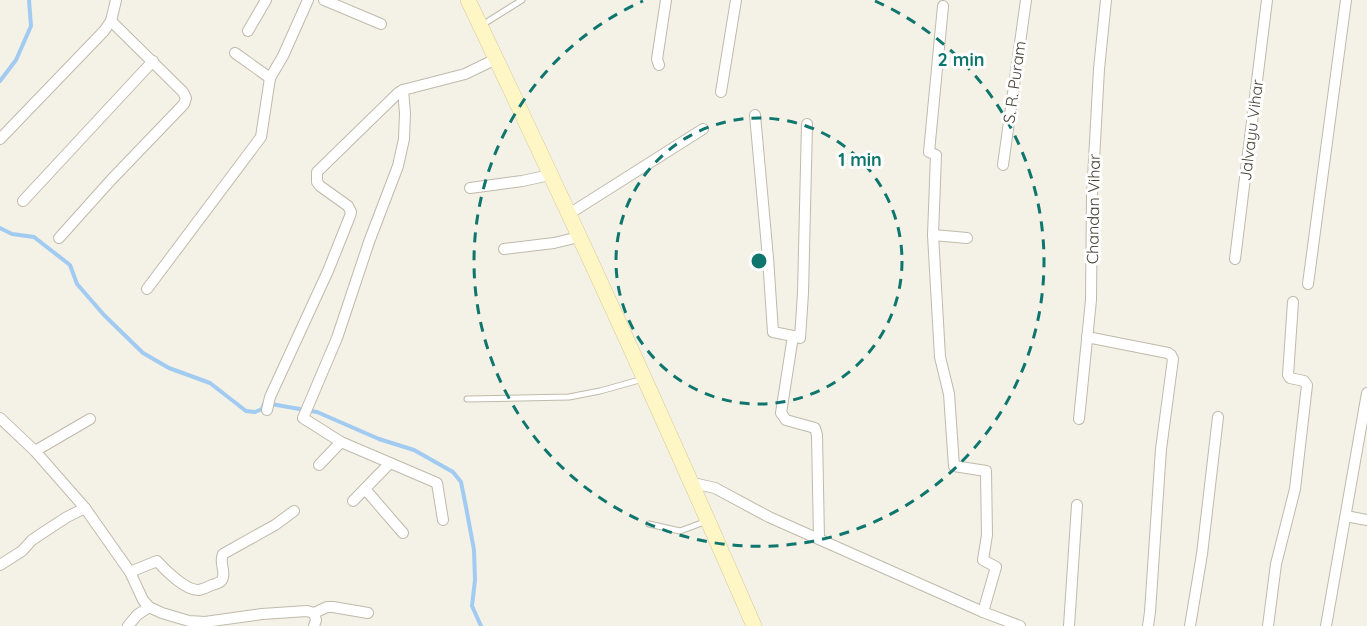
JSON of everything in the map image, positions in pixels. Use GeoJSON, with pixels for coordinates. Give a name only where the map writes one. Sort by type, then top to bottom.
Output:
{"type":"FeatureCollection","features":[{"type":"Feature","properties":{"kind":"street"},"geometry":{"type":"LineString","coordinates":[[0,139],[104,31],[111,21],[116,0]]}},
{"type":"Feature","properties":{"kind":"street"},"geometry":{"type":"LineString","coordinates":[[248,31],[266,0]]}},
{"type":"Feature","properties":{"kind":"street"},"geometry":{"type":"LineString","coordinates":[[147,289],[261,137],[270,78],[283,56],[308,0]]}},
{"type":"Feature","properties":{"kind":"street"},"geometry":{"type":"LineString","coordinates":[[324,0],[381,24]]}},
{"type":"Feature","properties":{"kind":"street"},"geometry":{"type":"LineString","coordinates":[[468,0],[693,483],[754,626]]}},
{"type":"Feature","properties":{"kind":"street"},"geometry":{"type":"LineString","coordinates":[[659,65],[657,59],[666,0]]}},
{"type":"Feature","properties":{"kind":"street"},"geometry":{"type":"LineString","coordinates":[[721,92],[736,0]]}},
{"type":"Feature","properties":{"kind":"street","name":"S. R. Puram"},"geometry":{"type":"LineString","coordinates":[[1003,165],[1026,0]]}},
{"type":"Feature","properties":{"kind":"street","name":"Chandan Vihar"},"geometry":{"type":"LineString","coordinates":[[1078,419],[1091,300],[1092,196],[1099,69],[1106,0]]}},
{"type":"Feature","properties":{"kind":"street","name":"Jalvayu Vihar"},"geometry":{"type":"LineString","coordinates":[[1235,259],[1266,0]]}},
{"type":"Feature","properties":{"kind":"street"},"geometry":{"type":"LineString","coordinates":[[1308,284],[1346,0]]}},
{"type":"Feature","properties":{"kind":"street"},"geometry":{"type":"LineString","coordinates":[[943,6],[929,152],[936,155],[933,234],[940,357],[949,394],[954,466],[986,471],[987,535],[983,560],[996,567],[983,612]]}},
{"type":"Feature","properties":{"kind":"street"},"geometry":{"type":"LineString","coordinates":[[59,238],[184,104],[186,98],[153,61],[111,21]]}},
{"type":"Feature","properties":{"kind":"street"},"geometry":{"type":"LineString","coordinates":[[235,53],[270,78]]}},
{"type":"Feature","properties":{"kind":"street"},"geometry":{"type":"LineString","coordinates":[[267,410],[270,397],[328,271],[351,212],[348,206],[320,186],[316,172],[394,96],[403,90],[465,74],[496,59]]}},
{"type":"Feature","properties":{"kind":"street"},"geometry":{"type":"LineString","coordinates":[[23,201],[153,61]]}},
{"type":"Feature","properties":{"kind":"street"},"geometry":{"type":"LineString","coordinates":[[403,90],[404,139],[398,166],[369,242],[338,338],[303,418],[341,442],[437,483],[443,520]]}},
{"type":"Feature","properties":{"kind":"street"},"geometry":{"type":"LineString","coordinates":[[755,115],[772,332],[800,338],[807,124]]}},
{"type":"Feature","properties":{"kind":"street"},"geometry":{"type":"LineString","coordinates":[[569,214],[703,129]]}},
{"type":"Feature","properties":{"kind":"street"},"geometry":{"type":"LineString","coordinates":[[470,188],[550,175]]}},
{"type":"Feature","properties":{"kind":"street"},"geometry":{"type":"LineString","coordinates":[[933,234],[967,238]]}},
{"type":"Feature","properties":{"kind":"street"},"geometry":{"type":"LineString","coordinates":[[504,249],[554,243],[579,237]]}},
{"type":"Feature","properties":{"kind":"street"},"geometry":{"type":"LineString","coordinates":[[1268,626],[1276,564],[1295,489],[1307,385],[1304,381],[1290,378],[1288,375],[1293,302]]}},
{"type":"Feature","properties":{"kind":"street"},"geometry":{"type":"LineString","coordinates":[[793,336],[781,413],[786,420],[815,428],[819,539]]}},
{"type":"Feature","properties":{"kind":"street"},"geometry":{"type":"LineString","coordinates":[[1087,337],[1168,353],[1173,359],[1161,449],[1148,626]]}},
{"type":"Feature","properties":{"kind":"street"},"geometry":{"type":"LineString","coordinates":[[1326,626],[1367,393]]}},
{"type":"Feature","properties":{"kind":"street"},"geometry":{"type":"LineString","coordinates":[[1190,626],[1202,554],[1218,417]]}},
{"type":"Feature","properties":{"kind":"street"},"geometry":{"type":"LineString","coordinates":[[0,418],[35,451],[85,508],[130,572],[143,600],[168,620],[205,622],[307,611],[314,613],[327,607],[368,613]]}},
{"type":"Feature","properties":{"kind":"street"},"geometry":{"type":"LineString","coordinates":[[35,451],[90,419]]}},
{"type":"Feature","properties":{"kind":"street"},"geometry":{"type":"LineString","coordinates":[[319,465],[341,442]]}},
{"type":"Feature","properties":{"kind":"street"},"geometry":{"type":"LineString","coordinates":[[353,501],[390,463]]}},
{"type":"Feature","properties":{"kind":"street"},"geometry":{"type":"LineString","coordinates":[[693,483],[715,488],[768,517],[983,612],[1000,622],[1020,626]]}},
{"type":"Feature","properties":{"kind":"street"},"geometry":{"type":"LineString","coordinates":[[365,489],[404,533]]}},
{"type":"Feature","properties":{"kind":"street"},"geometry":{"type":"LineString","coordinates":[[1069,626],[1077,505]]}},
{"type":"Feature","properties":{"kind":"street"},"geometry":{"type":"LineString","coordinates":[[0,565],[22,551],[32,540],[85,508]]}},
{"type":"Feature","properties":{"kind":"street"},"geometry":{"type":"LineString","coordinates":[[130,572],[157,561],[168,573],[192,589],[200,590],[223,579],[221,559],[223,554],[275,525],[294,511]]}},
{"type":"Feature","properties":{"kind":"street"},"geometry":{"type":"LineString","coordinates":[[1346,516],[1367,520]]}},
{"type":"Feature","properties":{"kind":"street"},"geometry":{"type":"LineString","coordinates":[[128,626],[137,615],[149,607]]}},
{"type":"Feature","properties":{"kind":"street"},"geometry":{"type":"LineString","coordinates":[[314,613],[316,620],[314,626]]}},
{"type":"Feature","properties":{"kind":"street"},"geometry":{"type":"LineString","coordinates":[[271,626],[272,614]]}},
{"type":"Feature","properties":{"kind":"lane"},"geometry":{"type":"LineString","coordinates":[[480,26],[522,0]]}},
{"type":"Feature","properties":{"kind":"lane"},"geometry":{"type":"LineString","coordinates":[[467,399],[569,398],[644,378]]}},
{"type":"Feature","properties":{"kind":"lane"},"geometry":{"type":"LineString","coordinates":[[649,524],[680,531],[709,521]]}},
{"type":"Feature","properties":{"kind":"waterway"},"geometry":{"type":"LineString","coordinates":[[0,81],[16,60],[31,26],[29,0]]}},
{"type":"Feature","properties":{"kind":"waterway"},"geometry":{"type":"LineString","coordinates":[[0,228],[12,234],[34,237],[70,265],[77,284],[104,315],[143,353],[169,368],[210,383],[246,411],[255,412],[262,409],[264,404]]}},
{"type":"Feature","properties":{"kind":"waterway"},"geometry":{"type":"LineString","coordinates":[[271,404],[317,412],[379,439],[414,450],[453,472],[461,482],[474,550],[475,580],[472,606],[481,626]]}}]}
